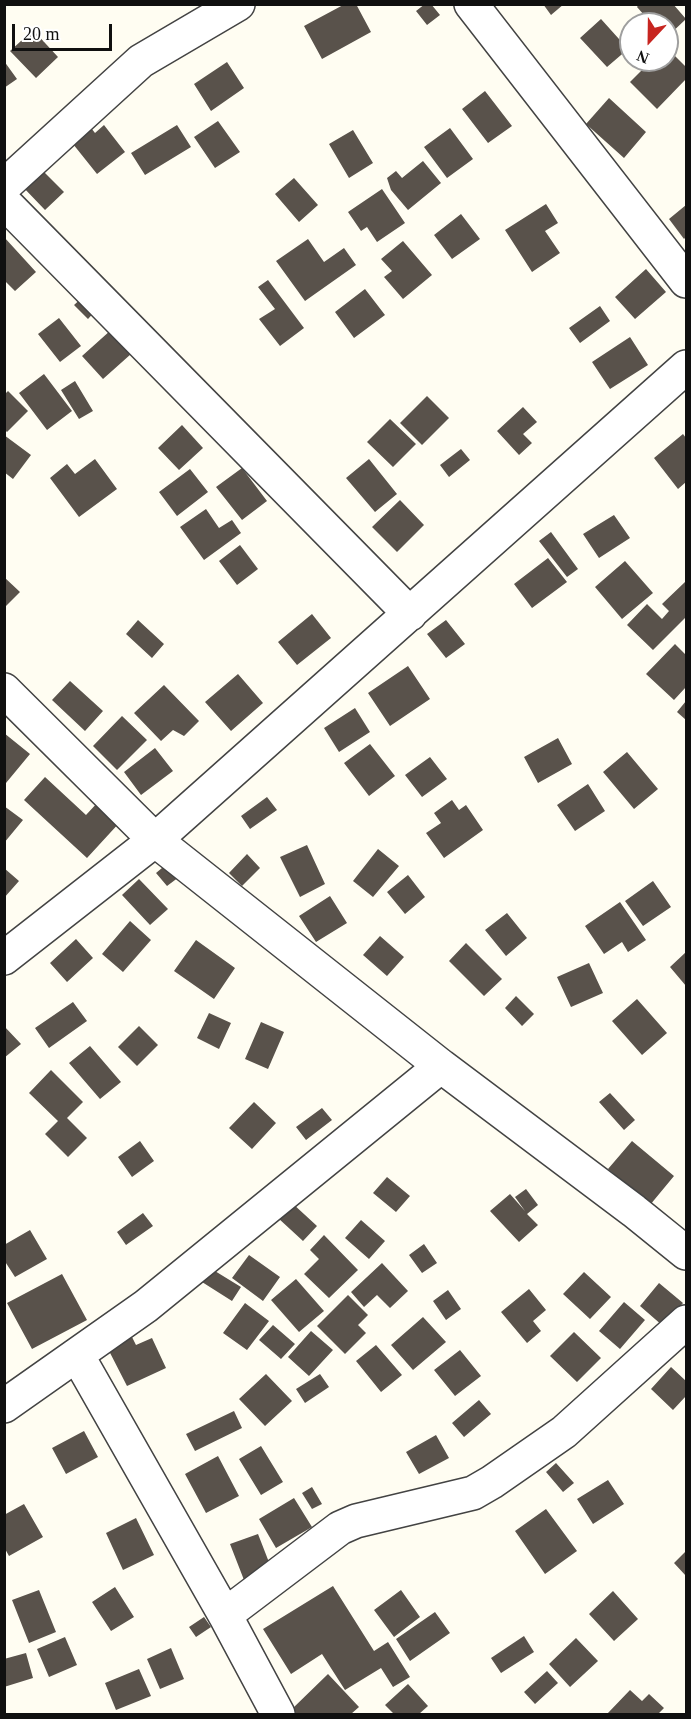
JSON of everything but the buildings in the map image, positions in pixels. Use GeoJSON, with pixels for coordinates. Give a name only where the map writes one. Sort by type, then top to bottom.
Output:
{"type":"FeatureCollection","features":[{"type":"Feature","properties":{"kind":"street"},"geometry":{"type":"LineString","coordinates":[[4,186],[141,61],[238,4]]}},
{"type":"Feature","properties":{"kind":"street"},"geometry":{"type":"LineString","coordinates":[[471,4],[687,281]]}},
{"type":"Feature","properties":{"kind":"street"},"geometry":{"type":"LineString","coordinates":[[4,202],[410,614]]}},
{"type":"Feature","properties":{"kind":"street"},"geometry":{"type":"LineString","coordinates":[[4,958],[154,840],[687,367]]}},
{"type":"Feature","properties":{"kind":"street"},"geometry":{"type":"LineString","coordinates":[[4,690],[154,840],[441,1066],[687,1252]]}},
{"type":"Feature","properties":{"kind":"street"},"geometry":{"type":"LineString","coordinates":[[4,1406],[146,1306],[441,1066]]}},
{"type":"Feature","properties":{"kind":"street"},"geometry":{"type":"LineString","coordinates":[[225,1616],[340,1528],[356,1521],[473,1493],[492,1482],[564,1432],[687,1322]]}},
{"type":"Feature","properties":{"kind":"street"},"geometry":{"type":"LineString","coordinates":[[77,1355],[278,1714]]}}]}
